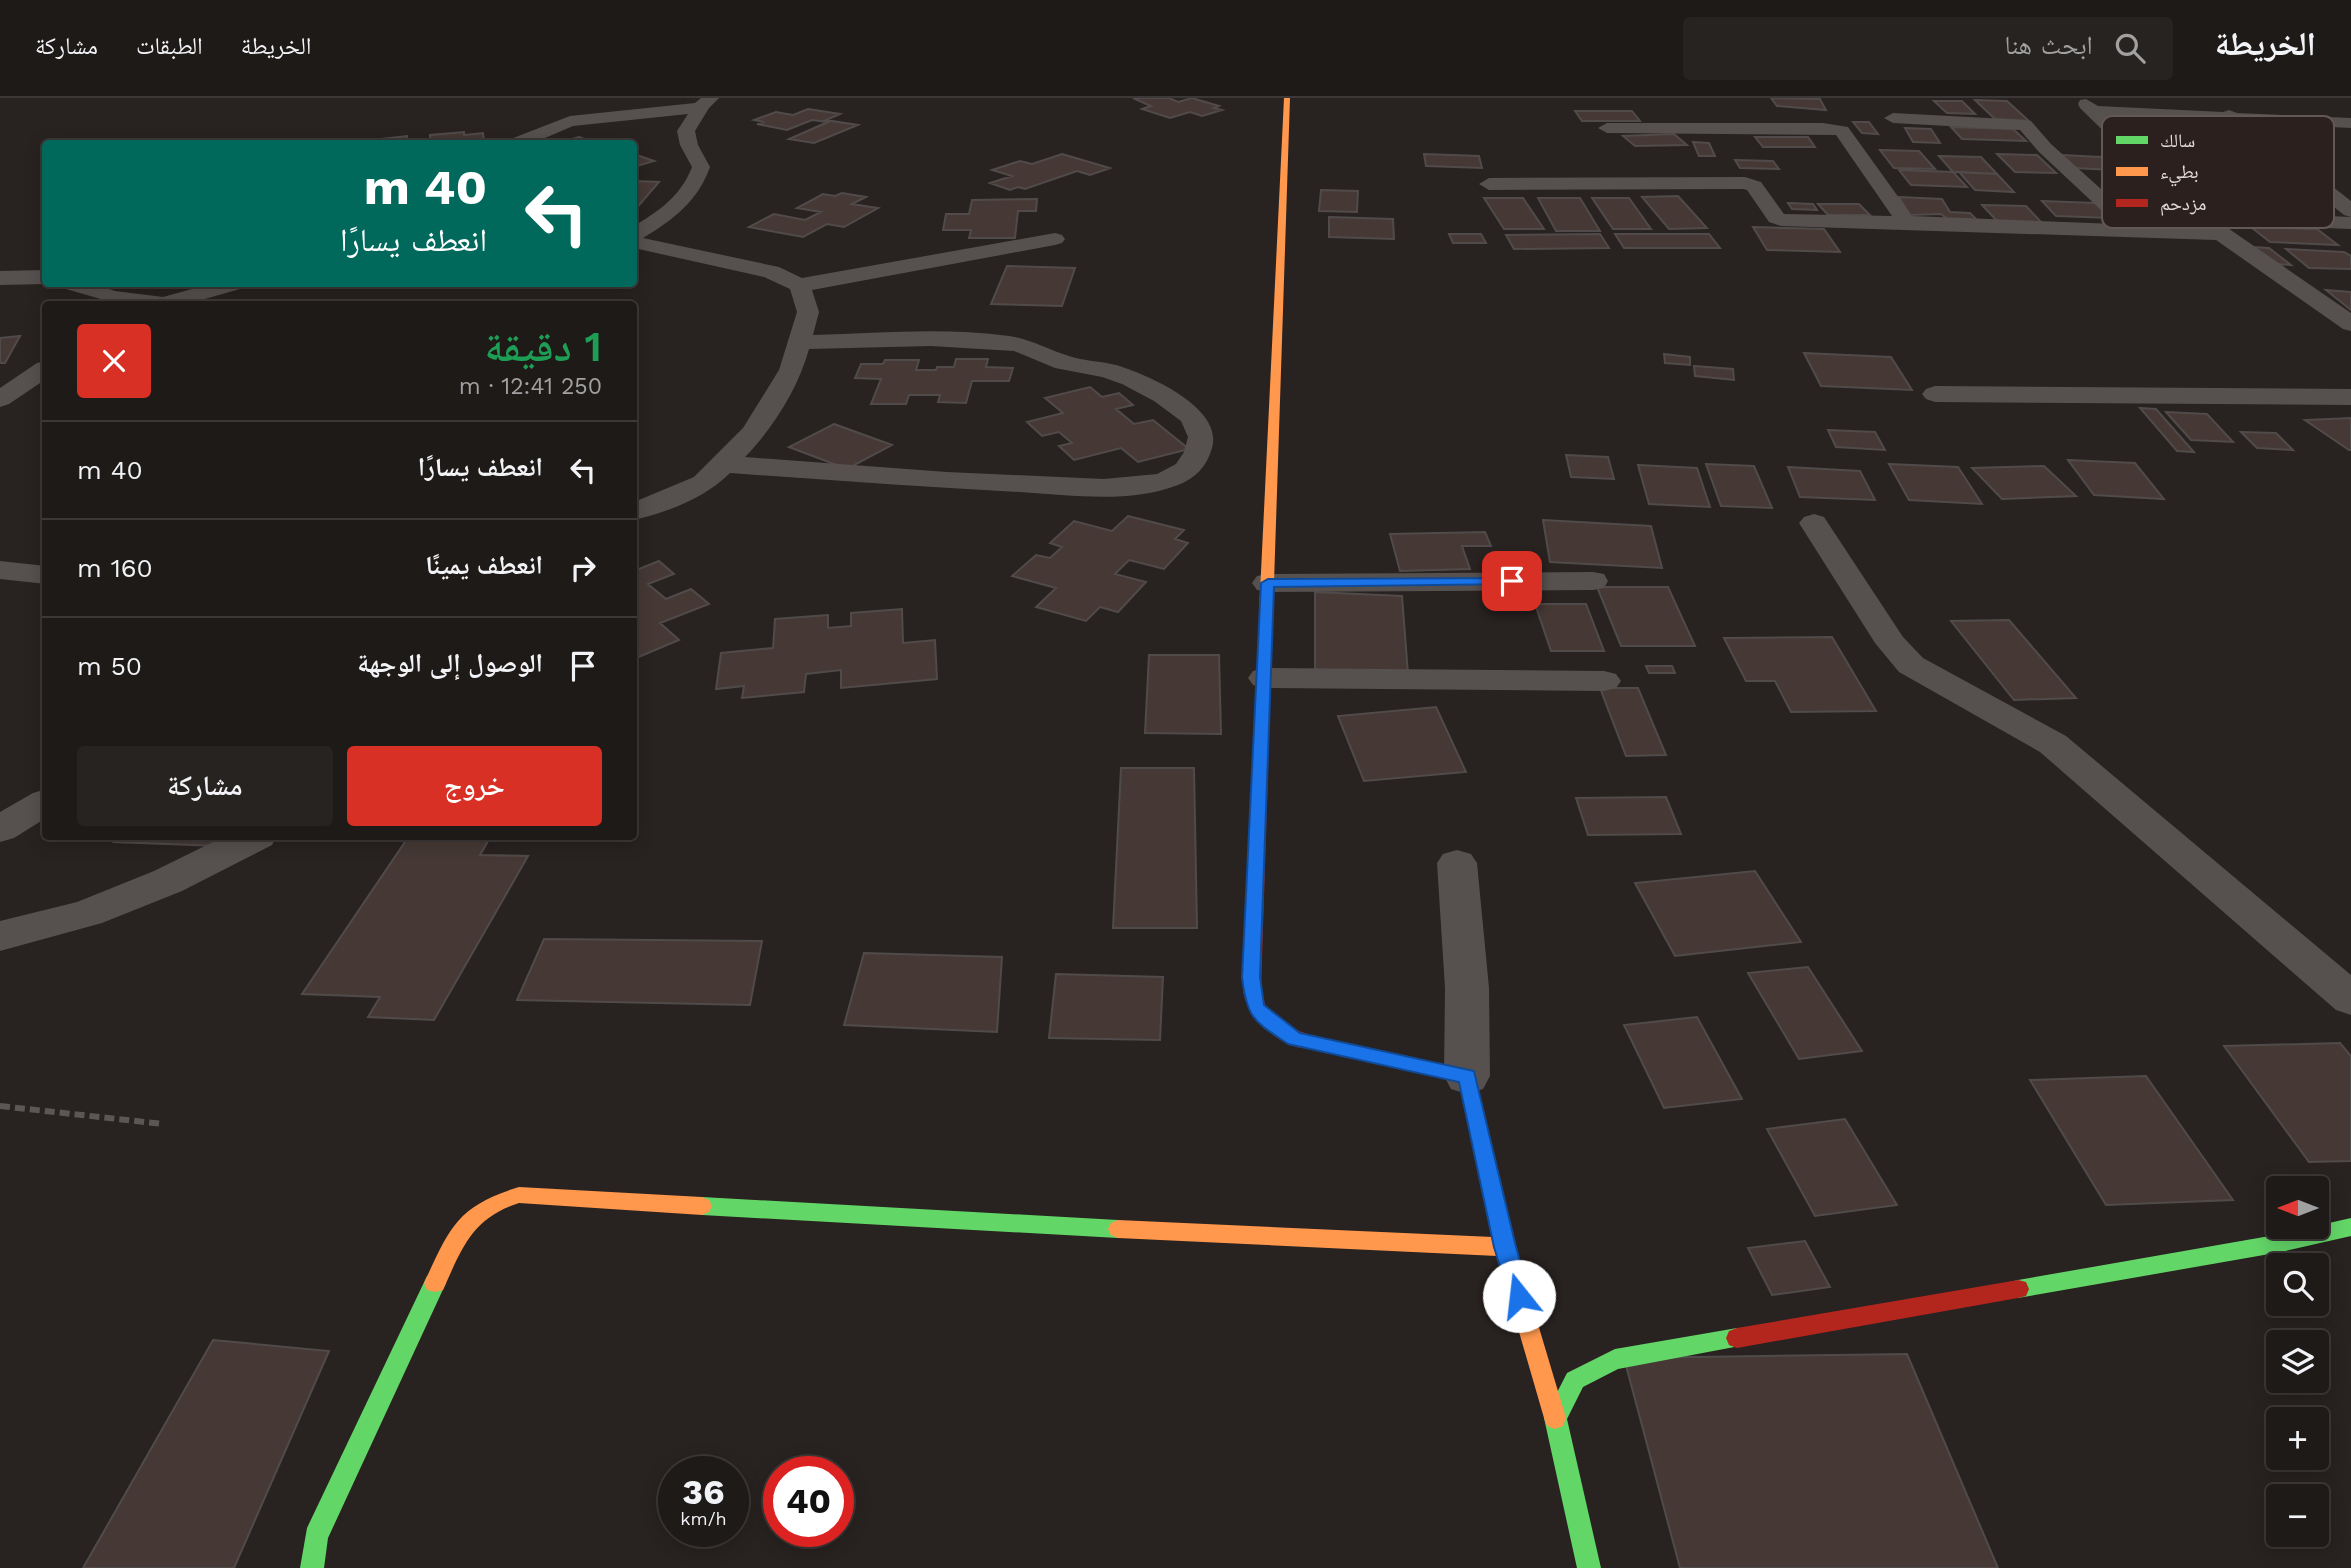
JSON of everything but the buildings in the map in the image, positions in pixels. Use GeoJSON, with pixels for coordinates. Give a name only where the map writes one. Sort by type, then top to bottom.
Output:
{"type":"FeatureCollection","features":[{"type":"Feature","properties":{"kind":"street"},"geometry":{"type":"LineString","coordinates":[[1287,98],[1251,977],[1255,1007],[1275,1027],[1295,1039],[1467,1076]]}},
{"type":"Feature","properties":{"kind":"street"},"geometry":{"type":"LineString","coordinates":[[2207,98],[2230,116]]}},
{"type":"Feature","properties":{"kind":"street"},"geometry":{"type":"LineString","coordinates":[[524,140],[570,121],[705,103]]}},
{"type":"Feature","properties":{"kind":"street"},"geometry":{"type":"LineString","coordinates":[[637,232],[673,209],[689,194],[698,179],[701,167],[689,145],[687,131],[705,103]]}},
{"type":"Feature","properties":{"kind":"street"},"geometry":{"type":"LineString","coordinates":[[2087,105],[2210,116]]}},
{"type":"Feature","properties":{"kind":"street"},"geometry":{"type":"LineString","coordinates":[[2087,105],[2102,120]]}},
{"type":"Feature","properties":{"kind":"street"},"geometry":{"type":"LineString","coordinates":[[1893,118],[2025,125],[2045,148],[2102,200]]}},
{"type":"Feature","properties":{"kind":"street"},"geometry":{"type":"LineString","coordinates":[[1607,128],[1823,128],[1842,131],[1906,222]]}},
{"type":"Feature","properties":{"kind":"street"},"geometry":{"type":"LineString","coordinates":[[1489,184],[1745,183],[1754,186],[1776,218],[1781,220],[2221,234]]}},
{"type":"Feature","properties":{"kind":"street"},"geometry":{"type":"LineString","coordinates":[[2334,198],[2351,211]]}},
{"type":"Feature","properties":{"kind":"street"},"geometry":{"type":"LineString","coordinates":[[2214,228],[2351,324]]}},
{"type":"Feature","properties":{"kind":"street"},"geometry":{"type":"LineString","coordinates":[[637,243],[771,272],[800,285],[1055,239]]}},
{"type":"Feature","properties":{"kind":"street"},"geometry":{"type":"LineString","coordinates":[[0,278],[42,277]]}},
{"type":"Feature","properties":{"kind":"street"},"geometry":{"type":"LineString","coordinates":[[637,511],[704,483],[754,432],[790,370],[799,342],[808,312],[800,285]]}},
{"type":"Feature","properties":{"kind":"street"},"geometry":{"type":"LineString","coordinates":[[83,287],[112,297],[142,301]]}},
{"type":"Feature","properties":{"kind":"street"},"geometry":{"type":"LineString","coordinates":[[174,301],[222,287]]}},
{"type":"Feature","properties":{"kind":"street"},"geometry":{"type":"LineString","coordinates":[[725,464],[907,478],[1084,487],[1146,484],[1171,478],[1185,472],[1197,454],[1201,434],[1197,421],[1181,407],[1114,373],[1066,364],[1014,343],[951,340],[799,342]]}},
{"type":"Feature","properties":{"kind":"street"},"geometry":{"type":"LineString","coordinates":[[0,399],[42,371]]}},
{"type":"Feature","properties":{"kind":"street"},"geometry":{"type":"LineString","coordinates":[[1934,394],[2351,397]]}},
{"type":"Feature","properties":{"kind":"street"},"geometry":{"type":"LineString","coordinates":[[1814,523],[1891,642],[1911,665],[2053,744],[2351,999]]}},
{"type":"Feature","properties":{"kind":"street"},"geometry":{"type":"LineString","coordinates":[[0,570],[42,575]]}},
{"type":"Feature","properties":{"kind":"street"},"geometry":{"type":"LineString","coordinates":[[1268,583],[1593,581]]}},
{"type":"Feature","properties":{"kind":"street"},"geometry":{"type":"LineString","coordinates":[[1265,678],[1604,681]]}},
{"type":"Feature","properties":{"kind":"street"},"geometry":{"type":"LineString","coordinates":[[0,830],[42,804]]}},
{"type":"Feature","properties":{"kind":"street"},"geometry":{"type":"LineString","coordinates":[[0,936],[88,914],[169,881],[250,840]]}},
{"type":"Feature","properties":{"kind":"street"},"geometry":{"type":"LineString","coordinates":[[1457,863],[1467,988],[1467,1076],[1505,1247],[1555,1418],[1589,1568]]}},
{"type":"Feature","properties":{"kind":"street"},"geometry":{"type":"LineString","coordinates":[[312,1568],[316,1537],[454,1243],[468,1218],[490,1202],[519,1195],[1505,1247]]}},
{"type":"Feature","properties":{"kind":"street"},"geometry":{"type":"LineString","coordinates":[[1555,1418],[1575,1380],[1615,1359],[2281,1243],[2351,1227]]}},
{"type":"Feature","properties":{"kind":"path"},"geometry":{"type":"LineString","coordinates":[[0,1106],[163,1124]]}},
{"type":"Feature","properties":{"kind":"traffic: fast"},"geometry":{"type":"LineString","coordinates":[[702,1206],[1118,1229]]}},
{"type":"Feature","properties":{"kind":"traffic: fast"},"geometry":{"type":"LineString","coordinates":[[2018,1289],[2281,1243],[2351,1227]]}},
{"type":"Feature","properties":{"kind":"traffic: fast"},"geometry":{"type":"LineString","coordinates":[[312,1568],[316,1537],[435,1283]]}},
{"type":"Feature","properties":{"kind":"traffic: fast"},"geometry":{"type":"LineString","coordinates":[[1589,1568],[1555,1418],[1575,1380],[1615,1359],[1737,1338]]}},
{"type":"Feature","properties":{"kind":"traffic: slow"},"geometry":{"type":"LineString","coordinates":[[1266,613],[1287,98]]}},
{"type":"Feature","properties":{"kind":"traffic: slow"},"geometry":{"type":"LineString","coordinates":[[1310,1042],[1467,1076],[1505,1247],[1555,1418]]}},
{"type":"Feature","properties":{"kind":"traffic: slow"},"geometry":{"type":"LineString","coordinates":[[435,1283],[457,1238],[474,1216],[485,1208],[519,1195],[702,1206]]}},
{"type":"Feature","properties":{"kind":"traffic: slow"},"geometry":{"type":"LineString","coordinates":[[1118,1229],[1505,1247]]}},
{"type":"Feature","properties":{"kind":"traffic: jam"},"geometry":{"type":"LineString","coordinates":[[1266,613],[1252,991],[1255,1005],[1264,1018],[1287,1034],[1310,1042]]}},
{"type":"Feature","properties":{"kind":"traffic: jam"},"geometry":{"type":"LineString","coordinates":[[1737,1338],[2018,1289]]}},
{"type":"Feature","properties":{"kind":"route"},"geometry":{"type":"LineString","coordinates":[[1512,581],[1268,583],[1251,977],[1255,1007],[1275,1027],[1295,1039],[1467,1076],[1505,1247],[1519,1296]]}}]}
